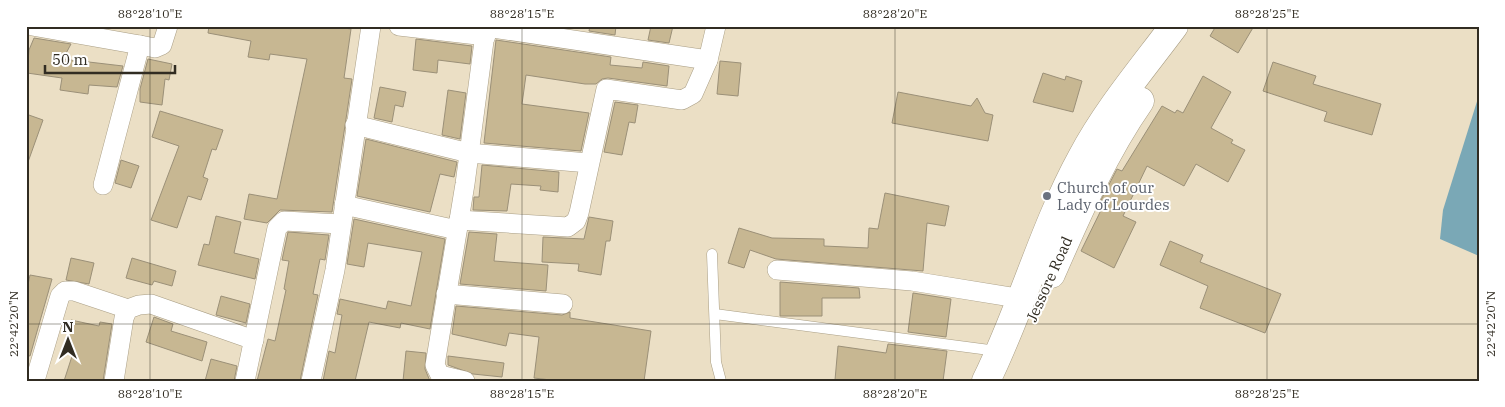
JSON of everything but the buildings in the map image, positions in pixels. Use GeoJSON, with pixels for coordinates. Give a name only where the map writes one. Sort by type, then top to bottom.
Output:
{"type":"FeatureCollection","features":[{"type":"Feature","properties":{"kind":"highway"},"geometry":{"type":"LineString","coordinates":[[986,381],[1023,299],[1059,205],[1082,156],[1111,110],[1174,26]]}},
{"type":"Feature","properties":{"kind":"highway","name":"Jessore Road"},"geometry":{"type":"LineString","coordinates":[[1003,381],[1080,210],[1124,124],[1192,26]]}},
{"type":"Feature","properties":{"kind":"street"},"geometry":{"type":"LineString","coordinates":[[26,31],[28,26]]}},
{"type":"Feature","properties":{"kind":"street"},"geometry":{"type":"LineString","coordinates":[[32,26],[155,48],[162,45],[168,26]]}},
{"type":"Feature","properties":{"kind":"street"},"geometry":{"type":"LineString","coordinates":[[311,381],[335,270],[371,26]]}},
{"type":"Feature","properties":{"kind":"street"},"geometry":{"type":"LineString","coordinates":[[398,26],[574,33],[708,60]]}},
{"type":"Feature","properties":{"kind":"street"},"geometry":{"type":"LineString","coordinates":[[344,205],[458,225],[568,227],[576,221],[579,213],[606,89],[682,100],[693,94],[708,60],[716,26]]}},
{"type":"Feature","properties":{"kind":"street"},"geometry":{"type":"LineString","coordinates":[[465,381],[440,375],[435,366],[469,153],[486,30]]}},
{"type":"Feature","properties":{"kind":"street"},"geometry":{"type":"LineString","coordinates":[[103,185],[140,45]]}},
{"type":"Feature","properties":{"kind":"street"},"geometry":{"type":"LineString","coordinates":[[355,125],[469,153],[589,164]]}},
{"type":"Feature","properties":{"kind":"street"},"geometry":{"type":"LineString","coordinates":[[245,381],[277,228],[284,221],[341,224]]}},
{"type":"Feature","properties":{"kind":"street"},"geometry":{"type":"LineString","coordinates":[[777,270],[904,280],[1023,299]]}},
{"type":"Feature","properties":{"kind":"street"},"geometry":{"type":"LineString","coordinates":[[35,375],[60,296],[65,291],[74,291],[128,309]]}},
{"type":"Feature","properties":{"kind":"street"},"geometry":{"type":"LineString","coordinates":[[446,294],[563,304]]}},
{"type":"Feature","properties":{"kind":"street"},"geometry":{"type":"LineString","coordinates":[[114,381],[124,318],[128,309],[138,304],[151,304],[254,340]]}},
{"type":"Feature","properties":{"kind":"lane"},"geometry":{"type":"LineString","coordinates":[[712,254],[716,362],[721,381]]}},
{"type":"Feature","properties":{"kind":"lane"},"geometry":{"type":"LineString","coordinates":[[714,314],[1000,352]]}},
{"type":"Feature","properties":{"kind":"water"},"geometry":{"type":"Polygon","coordinates":[[[1479,95],[1479,256],[1440,239],[1443,210],[1479,95]]]}},
{"type":"Feature","properties":{"kind":"place","name":"Church of our Lady of Lourdes"},"geometry":{"type":"Point","coordinates":[1047,196]}}]}
